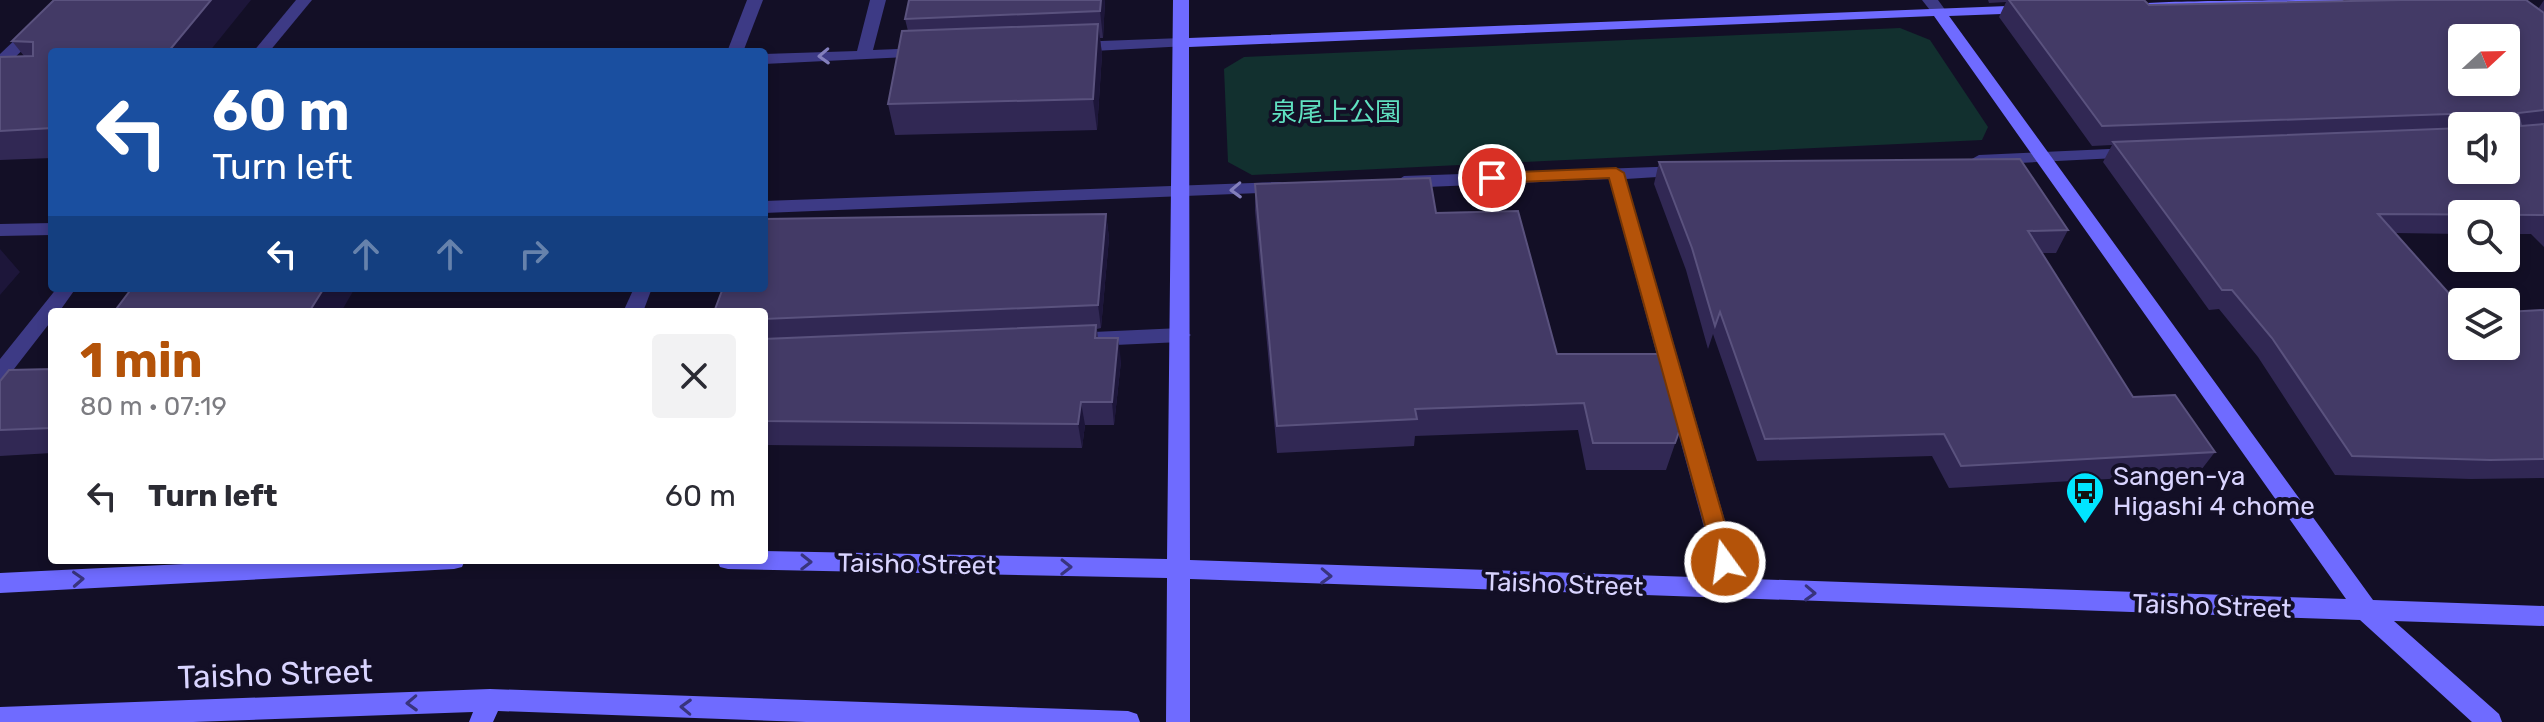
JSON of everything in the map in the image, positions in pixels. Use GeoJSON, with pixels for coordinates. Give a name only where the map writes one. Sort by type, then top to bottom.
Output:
{"type":"FeatureCollection","features":[{"type":"Feature","properties":{"kind":"street"},"geometry":{"type":"LineString","coordinates":[[0,63],[66,0]]}},
{"type":"Feature","properties":{"kind":"street"},"geometry":{"type":"LineString","coordinates":[[264,48],[304,0]]}},
{"type":"Feature","properties":{"kind":"street"},"geometry":{"type":"LineString","coordinates":[[737,48],[755,0]]}},
{"type":"Feature","properties":{"kind":"street"},"geometry":{"type":"LineString","coordinates":[[864,55],[878,0]]}},
{"type":"Feature","properties":{"kind":"street"},"geometry":{"type":"LineString","coordinates":[[1178,722],[1181,0]]}},
{"type":"Feature","properties":{"kind":"street"},"geometry":{"type":"LineString","coordinates":[[2113,6],[2336,0]]}},
{"type":"Feature","properties":{"kind":"street"},"geometry":{"type":"LineString","coordinates":[[1934,5],[2367,611],[2490,722]]}},
{"type":"Feature","properties":{"kind":"street"},"geometry":{"type":"LineString","coordinates":[[1055,48],[1934,5],[2049,8]]}},
{"type":"Feature","properties":{"kind":"street"},"geometry":{"type":"LineString","coordinates":[[768,59],[943,52]]}},
{"type":"Feature","properties":{"kind":"street"},"geometry":{"type":"LineString","coordinates":[[1962,160],[2150,152]]}},
{"type":"Feature","properties":{"kind":"street"},"geometry":{"type":"LineString","coordinates":[[1383,183],[1695,170]]}},
{"type":"Feature","properties":{"kind":"street"},"geometry":{"type":"LineString","coordinates":[[1616,173],[1733,590]]}},
{"type":"Feature","properties":{"kind":"street"},"geometry":{"type":"LineString","coordinates":[[768,207],[1305,187]]}},
{"type":"Feature","properties":{"kind":"street"},"geometry":{"type":"LineString","coordinates":[[0,230],[48,229]]}},
{"type":"Feature","properties":{"kind":"street"},"geometry":{"type":"LineString","coordinates":[[51,308],[64,292]]}},
{"type":"Feature","properties":{"kind":"street"},"geometry":{"type":"LineString","coordinates":[[0,373],[48,312]]}},
{"type":"Feature","properties":{"kind":"street"},"geometry":{"type":"LineString","coordinates":[[1073,339],[1181,335]]}},
{"type":"Feature","properties":{"kind":"street"},"geometry":{"type":"LineString","coordinates":[[0,382],[26,381]]}},
{"type":"Feature","properties":{"kind":"street","name":"Taisho Street"},"geometry":{"type":"LineString","coordinates":[[768,561],[1179,569],[2544,616]]}},
{"type":"Feature","properties":{"kind":"street"},"geometry":{"type":"LineString","coordinates":[[0,583],[375,564]]}},
{"type":"Feature","properties":{"kind":"street","name":"Taisho Street"},"geometry":{"type":"LineString","coordinates":[[0,718],[485,711],[1128,722]]}},
{"type":"Feature","properties":{"kind":"green space","name":"泉尾上公園"},"geometry":{"type":"Polygon","coordinates":[[[1900,28],[1930,40],[1988,127],[1982,140],[1252,175],[1228,162],[1224,69],[1244,57],[1900,28]]]}},
{"type":"Feature","properties":{"kind":"building"},"geometry":{"type":"Polygon","coordinates":[[[54,0],[211,0],[171,48],[48,48],[48,128],[0,131],[0,57],[33,56],[33,42],[12,41],[54,0]]]}},
{"type":"Feature","properties":{"kind":"building"},"geometry":{"type":"Polygon","coordinates":[[[909,0],[1101,0],[1100,11],[905,19],[909,0]]]}},
{"type":"Feature","properties":{"kind":"building"},"geometry":{"type":"Polygon","coordinates":[[[2009,0],[2144,0],[2149,5],[2526,0],[2544,13],[2544,110],[2102,126],[2009,0]]]}},
{"type":"Feature","properties":{"kind":"building"},"geometry":{"type":"Polygon","coordinates":[[[1098,24],[1093,99],[888,104],[902,31],[1098,24]]]}},
{"type":"Feature","properties":{"kind":"building"},"geometry":{"type":"Polygon","coordinates":[[[2520,122],[2521,126],[2544,124],[2544,215],[2520,215],[2520,200],[2448,200],[2448,214],[2378,214],[2448,292],[2448,360],[2520,360],[2520,311],[2544,310],[2544,459],[2352,456],[2272,338],[2232,290],[2222,290],[2113,142],[2448,129],[2448,184],[2520,184],[2520,122]]]}},
{"type":"Feature","properties":{"kind":"building"},"geometry":{"type":"Polygon","coordinates":[[[2020,159],[2068,230],[2028,231],[2133,397],[2175,395],[2215,452],[1961,466],[1944,434],[1765,439],[1720,312],[1715,326],[1692,248],[1659,162],[2020,159]]]}},
{"type":"Feature","properties":{"kind":"building"},"geometry":{"type":"Polygon","coordinates":[[[1430,178],[1436,213],[1518,211],[1557,354],[1669,354],[1686,412],[1675,443],[1593,443],[1584,403],[1415,409],[1417,419],[1277,426],[1255,184],[1430,178]]]}},
{"type":"Feature","properties":{"kind":"building"},"geometry":{"type":"Polygon","coordinates":[[[1106,214],[1098,305],[768,319],[768,308],[716,308],[722,292],[768,292],[768,219],[1106,214]]]}},
{"type":"Feature","properties":{"kind":"building"},"geometry":{"type":"Polygon","coordinates":[[[129,292],[322,292],[312,308],[117,308],[129,292]]]}},
{"type":"Feature","properties":{"kind":"building"},"geometry":{"type":"Polygon","coordinates":[[[1096,325],[1095,338],[1118,338],[1112,402],[1081,402],[1078,424],[768,421],[768,339],[1096,325]]]}},
{"type":"Feature","properties":{"kind":"building"},"geometry":{"type":"Polygon","coordinates":[[[48,369],[48,428],[0,430],[0,381],[9,370],[48,369]]]}},
{"type":"Feature","properties":{"kind":"place","name":"Sangen-ya Higashi 4 chome"},"geometry":{"type":"Point","coordinates":[2085,525]}},
{"type":"Feature","properties":{"kind":"route"},"geometry":{"type":"LineString","coordinates":[[1492,178],[1616,173],[1725,562]]}}]}
